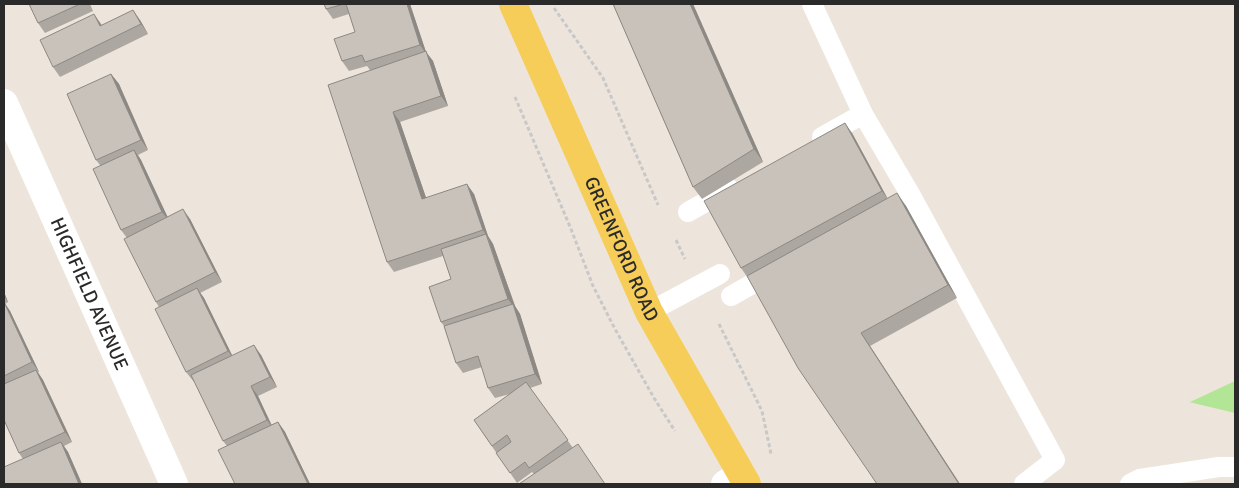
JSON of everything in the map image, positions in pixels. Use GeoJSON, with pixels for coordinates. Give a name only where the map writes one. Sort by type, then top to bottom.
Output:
{"type":"FeatureCollection","features":[{"type":"Feature","properties":{"kind":"main road","name":"GREENFORD ROAD"},"geometry":{"type":"LineString","coordinates":[[513,4],[649,312],[738,481]]}},
{"type":"Feature","properties":{"kind":"street","name":"HIGHFIELD AVENUE"},"geometry":{"type":"LineString","coordinates":[[4,103],[174,484]]}},
{"type":"Feature","properties":{"kind":"lane"},"geometry":{"type":"LineString","coordinates":[[812,4],[902,199],[1055,460],[1024,484]]}},
{"type":"Feature","properties":{"kind":"lane"},"geometry":{"type":"LineString","coordinates":[[805,147],[863,114]]}},
{"type":"Feature","properties":{"kind":"lane"},"geometry":{"type":"LineString","coordinates":[[688,212],[746,180]]}},
{"type":"Feature","properties":{"kind":"lane"},"geometry":{"type":"LineString","coordinates":[[731,296],[791,262]]}},
{"type":"Feature","properties":{"kind":"lane"},"geometry":{"type":"LineString","coordinates":[[649,312],[720,274]]}},
{"type":"Feature","properties":{"kind":"lane"},"geometry":{"type":"LineString","coordinates":[[1130,484],[1140,479],[1219,467],[1235,467]]}},
{"type":"Feature","properties":{"kind":"green space"},"geometry":{"type":"Polygon","coordinates":[[[1235,381],[1235,413],[1189,402],[1190,402],[1235,381]]]}},
{"type":"Feature","properties":{"kind":"building"},"geometry":{"type":"Polygon","coordinates":[[[29,4],[80,4],[38,23],[29,4]]]}},
{"type":"Feature","properties":{"kind":"building"},"geometry":{"type":"Polygon","coordinates":[[[324,4],[344,4],[326,9],[324,4]]]}},
{"type":"Feature","properties":{"kind":"building"},"geometry":{"type":"Polygon","coordinates":[[[346,4],[407,4],[420,45],[365,62],[362,55],[342,61],[334,39],[355,32],[346,4]]]}},
{"type":"Feature","properties":{"kind":"building"},"geometry":{"type":"Polygon","coordinates":[[[613,4],[690,4],[754,149],[693,187],[613,4]]]}},
{"type":"Feature","properties":{"kind":"building"},"geometry":{"type":"Polygon","coordinates":[[[133,10],[141,24],[53,67],[40,40],[94,14],[100,26],[133,10]]]}},
{"type":"Feature","properties":{"kind":"building"},"geometry":{"type":"Polygon","coordinates":[[[426,51],[441,96],[393,112],[422,199],[467,184],[483,230],[387,262],[328,85],[426,51]]]}},
{"type":"Feature","properties":{"kind":"building"},"geometry":{"type":"Polygon","coordinates":[[[111,74],[141,140],[96,160],[67,94],[111,74]]]}},
{"type":"Feature","properties":{"kind":"building"},"geometry":{"type":"Polygon","coordinates":[[[845,123],[882,191],[741,268],[704,201],[845,123]]]}},
{"type":"Feature","properties":{"kind":"building"},"geometry":{"type":"Polygon","coordinates":[[[134,150],[162,212],[121,230],[93,169],[134,150]]]}},
{"type":"Feature","properties":{"kind":"building"},"geometry":{"type":"Polygon","coordinates":[[[897,193],[948,285],[861,333],[959,484],[877,484],[798,368],[747,276],[897,193]]]}},
{"type":"Feature","properties":{"kind":"building"},"geometry":{"type":"Polygon","coordinates":[[[183,209],[215,272],[156,302],[124,239],[183,209]]]}},
{"type":"Feature","properties":{"kind":"building"},"geometry":{"type":"Polygon","coordinates":[[[486,234],[508,299],[441,322],[429,287],[451,279],[441,249],[486,234]]]}},
{"type":"Feature","properties":{"kind":"building"},"geometry":{"type":"Polygon","coordinates":[[[197,288],[228,351],[186,372],[155,309],[197,288]]]}},
{"type":"Feature","properties":{"kind":"building"},"geometry":{"type":"Polygon","coordinates":[[[4,302],[32,362],[4,376],[4,302]]]}},
{"type":"Feature","properties":{"kind":"building"},"geometry":{"type":"Polygon","coordinates":[[[513,304],[535,374],[488,388],[478,356],[456,363],[444,326],[513,304]]]}},
{"type":"Feature","properties":{"kind":"building"},"geometry":{"type":"Polygon","coordinates":[[[254,345],[270,377],[251,386],[267,420],[223,441],[191,375],[254,345]]]}},
{"type":"Feature","properties":{"kind":"building"},"geometry":{"type":"Polygon","coordinates":[[[36,370],[65,432],[19,453],[4,420],[4,384],[36,370]]]}},
{"type":"Feature","properties":{"kind":"building"},"geometry":{"type":"Polygon","coordinates":[[[526,382],[568,440],[529,468],[525,462],[510,473],[496,453],[511,442],[507,435],[492,446],[474,420],[526,382]]]}},
{"type":"Feature","properties":{"kind":"building"},"geometry":{"type":"Polygon","coordinates":[[[278,422],[308,484],[235,484],[218,450],[278,422]]]}},
{"type":"Feature","properties":{"kind":"building"},"geometry":{"type":"Polygon","coordinates":[[[61,442],[79,484],[4,484],[4,467],[61,442]]]}},
{"type":"Feature","properties":{"kind":"building"},"geometry":{"type":"Polygon","coordinates":[[[578,444],[605,484],[519,484],[578,444]]]}}]}
